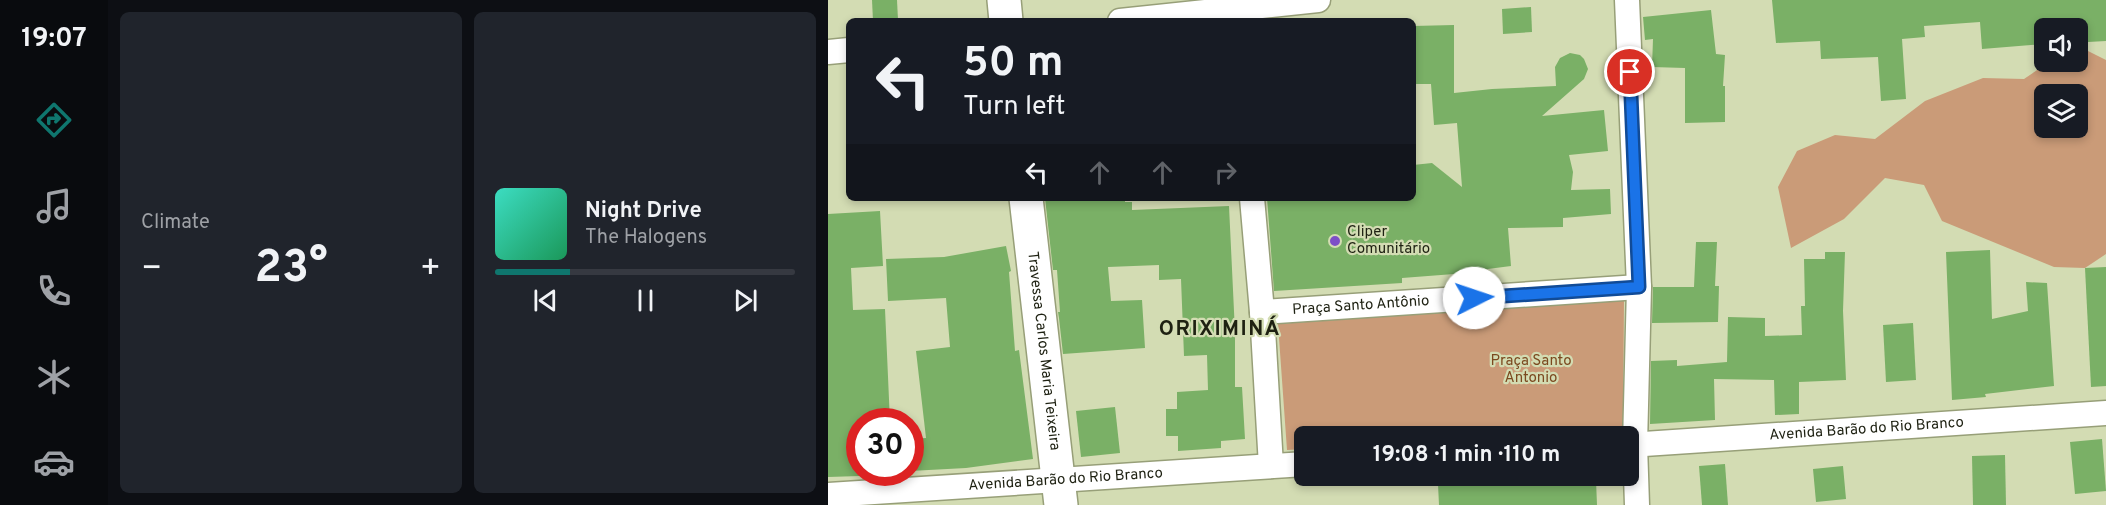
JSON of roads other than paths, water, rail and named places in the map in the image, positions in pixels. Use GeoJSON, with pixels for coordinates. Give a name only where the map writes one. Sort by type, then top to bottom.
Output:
{"type":"FeatureCollection","features":[{"type":"Feature","properties":{"kind":"street"},"geometry":{"type":"LineString","coordinates":[[1004,0],[1006,18]]}},
{"type":"Feature","properties":{"kind":"street"},"geometry":{"type":"LineString","coordinates":[[1178,18],[1235,15],[1318,0]]}},
{"type":"Feature","properties":{"kind":"street"},"geometry":{"type":"LineString","coordinates":[[1627,0],[1639,287],[1633,426]]}},
{"type":"Feature","properties":{"kind":"street"},"geometry":{"type":"LineString","coordinates":[[828,52],[846,50]]}},
{"type":"Feature","properties":{"kind":"street","name":"Travessa Carlos Maria Teixeira"},"geometry":{"type":"LineString","coordinates":[[1026,201],[1060,493]]}},
{"type":"Feature","properties":{"kind":"street"},"geometry":{"type":"LineString","coordinates":[[1252,201],[1262,312],[1271,466]]}},
{"type":"Feature","properties":{"kind":"street","name":"Praça Santo Antônio"},"geometry":{"type":"LineString","coordinates":[[1262,312],[1639,287]]}},
{"type":"Feature","properties":{"kind":"street","name":"Avenida Barão do Rio Branco"},"geometry":{"type":"LineString","coordinates":[[1639,445],[2106,413]]}},
{"type":"Feature","properties":{"kind":"street","name":"Avenida Barão do Rio Branco"},"geometry":{"type":"LineString","coordinates":[[828,495],[1060,493],[1294,465]]}},
{"type":"Feature","properties":{"kind":"street"},"geometry":{"type":"LineString","coordinates":[[1635,486],[1637,505]]}},
{"type":"Feature","properties":{"kind":"place","name":"Cliper Comunitário"},"geometry":{"type":"Point","coordinates":[1335,241]}},
{"type":"Feature","properties":{"kind":"district","name":"ORIXIMINÁ"},"geometry":{"type":"Point","coordinates":[1220,329]}},
{"type":"Feature","properties":{"kind":"park label","name":"Praça Santo Antonio"},"geometry":{"type":"Point","coordinates":[1531,370]}}]}
